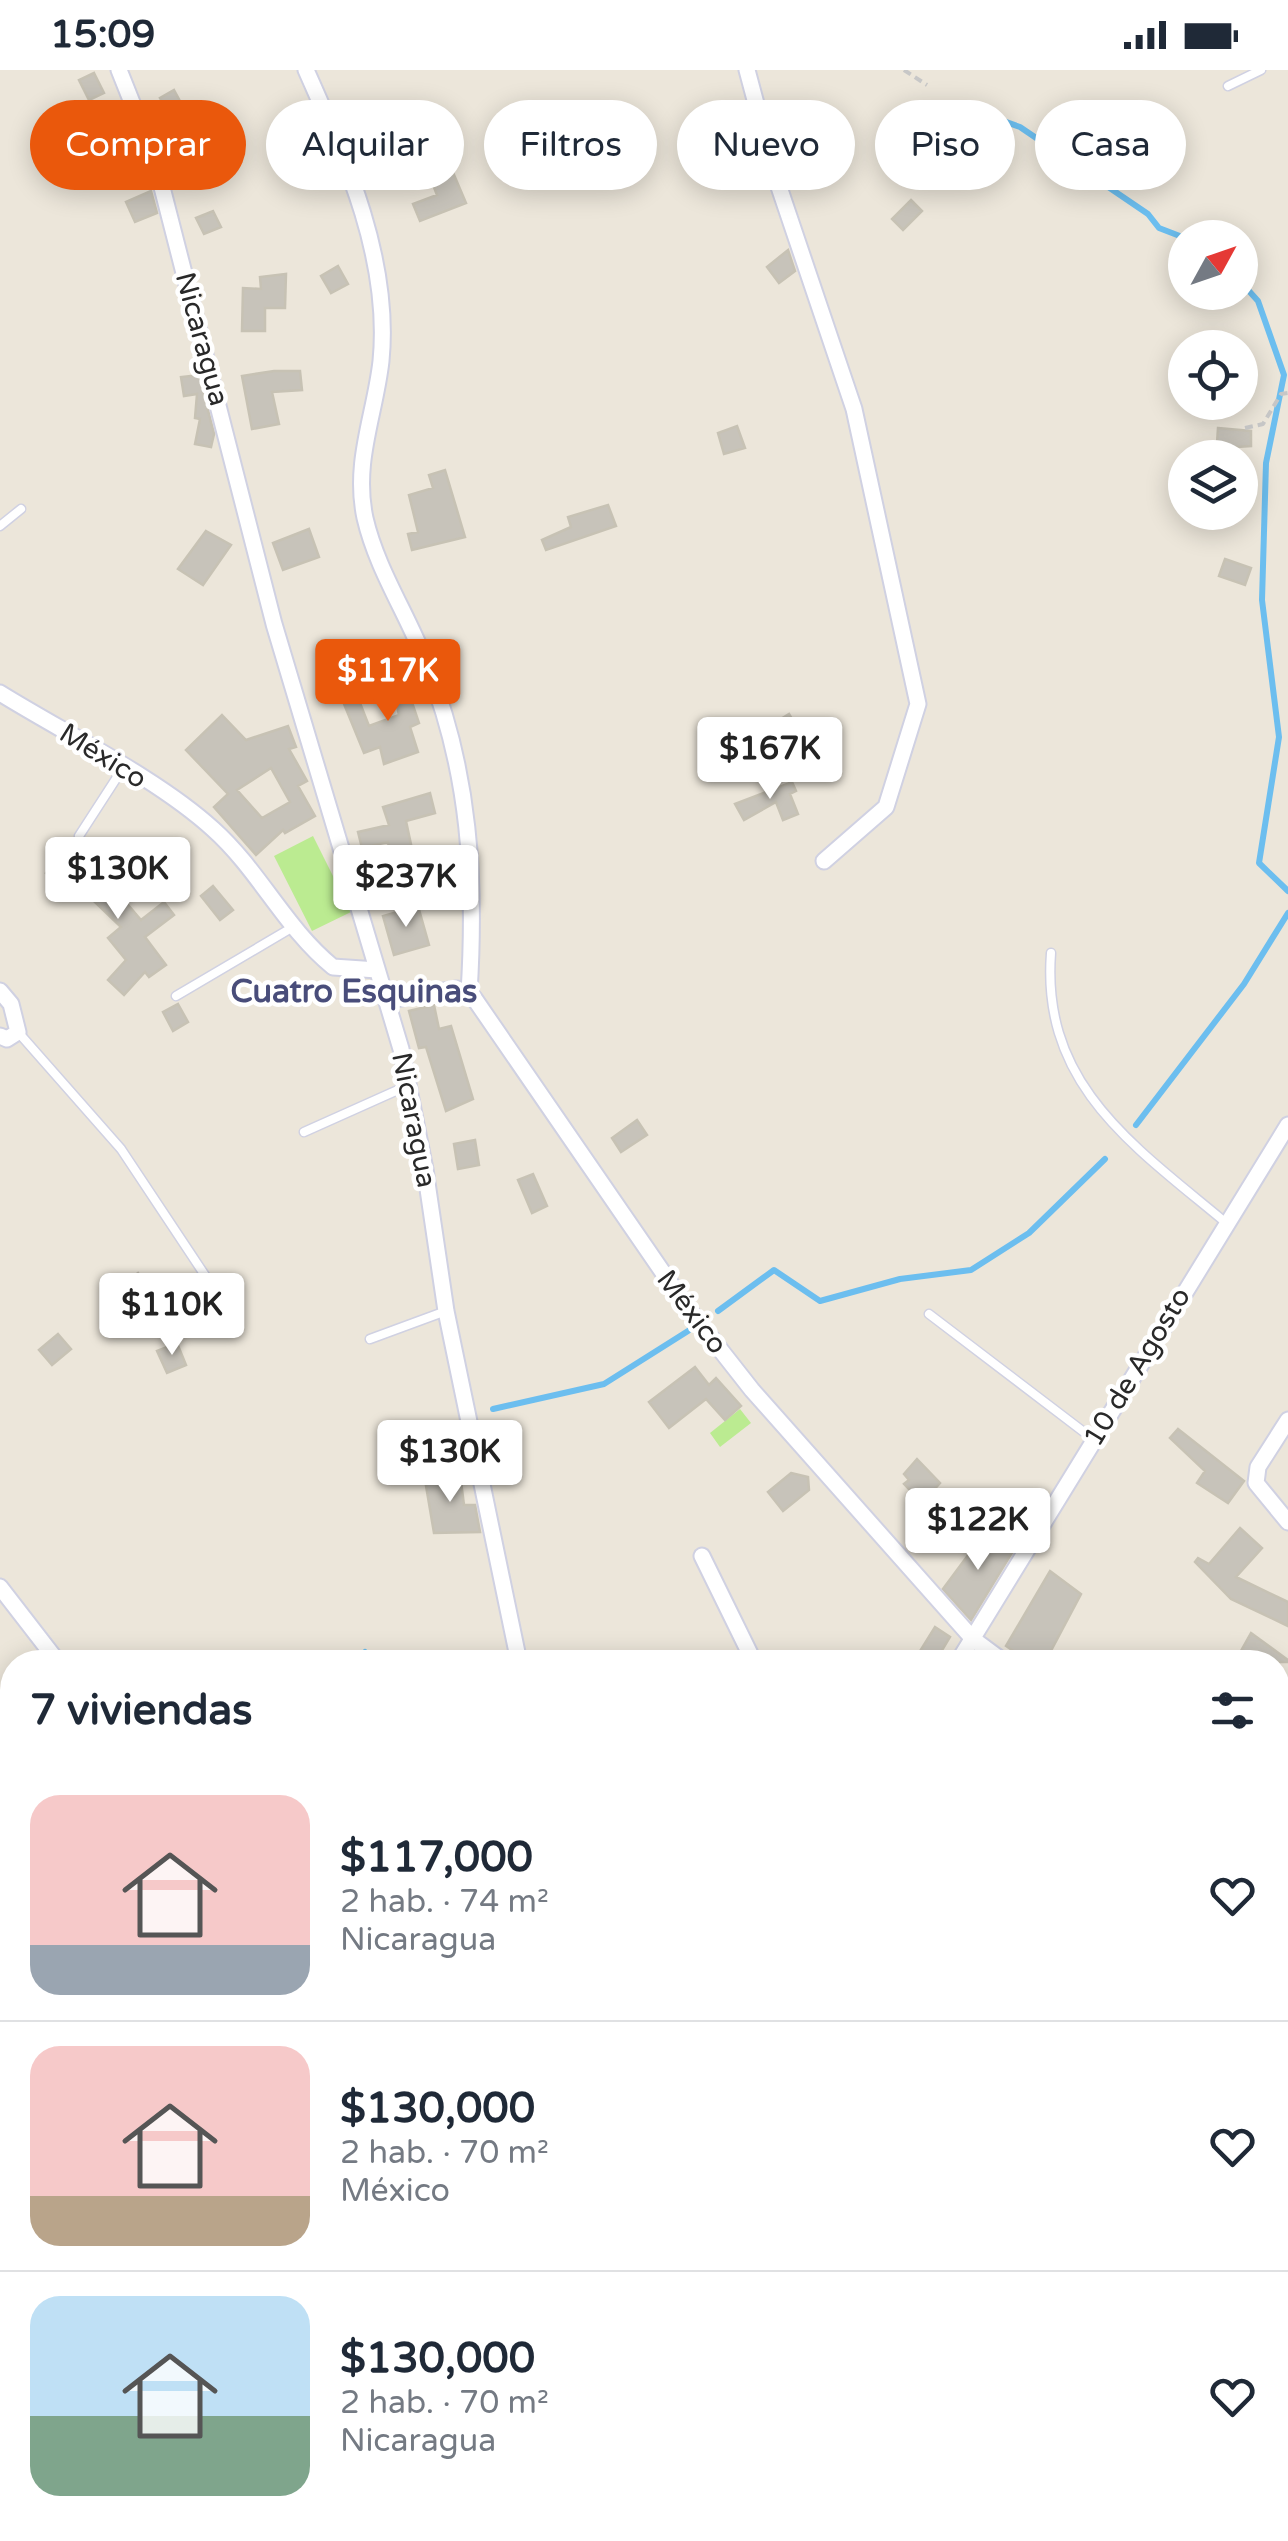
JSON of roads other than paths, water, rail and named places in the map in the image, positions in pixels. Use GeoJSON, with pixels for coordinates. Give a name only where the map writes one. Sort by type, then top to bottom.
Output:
{"type":"FeatureCollection","features":[{"type":"Feature","properties":{"kind":"street","name":"Nicaragua"},"geometry":{"type":"LineString","coordinates":[[119,70],[155,160],[274,624],[388,1000],[409,1085],[446,1311],[517,1650]]}},
{"type":"Feature","properties":{"kind":"street"},"geometry":{"type":"LineString","coordinates":[[306,70],[376,250],[383,318],[381,360],[360,466],[362,496],[373,545],[428,668],[453,746],[474,878],[469,994],[457,989],[388,1000]]}},
{"type":"Feature","properties":{"kind":"street"},"geometry":{"type":"LineString","coordinates":[[747,70],[776,178],[854,409],[918,704],[886,807],[824,861]]}},
{"type":"Feature","properties":{"kind":"street","name":"México"},"geometry":{"type":"LineString","coordinates":[[0,693],[123,768],[214,830],[292,927],[333,968],[376,970]]}},
{"type":"Feature","properties":{"kind":"street"},"geometry":{"type":"LineString","coordinates":[[0,992],[11,1004],[18,1032],[8,1038],[0,1036]]}},
{"type":"Feature","properties":{"kind":"street","name":"México"},"geometry":{"type":"LineString","coordinates":[[469,994],[626,1223],[719,1348],[973,1639],[988,1650]]}},
{"type":"Feature","properties":{"kind":"street","name":"10 de Agosto"},"geometry":{"type":"LineString","coordinates":[[966,1650],[1288,1125]]}},
{"type":"Feature","properties":{"kind":"street"},"geometry":{"type":"LineString","coordinates":[[1288,1420],[1258,1468],[1256,1483],[1288,1522]]}},
{"type":"Feature","properties":{"kind":"street"},"geometry":{"type":"LineString","coordinates":[[702,1556],[748,1650]]}},
{"type":"Feature","properties":{"kind":"street"},"geometry":{"type":"LineString","coordinates":[[0,1588],[49,1650]]}},
{"type":"Feature","properties":{"kind":"lane"},"geometry":{"type":"LineString","coordinates":[[1228,86],[1261,70]]}},
{"type":"Feature","properties":{"kind":"lane"},"geometry":{"type":"LineString","coordinates":[[0,526],[21,509]]}},
{"type":"Feature","properties":{"kind":"lane"},"geometry":{"type":"LineString","coordinates":[[79,836],[123,768]]}},
{"type":"Feature","properties":{"kind":"lane"},"geometry":{"type":"LineString","coordinates":[[176,996],[292,927]]}},
{"type":"Feature","properties":{"kind":"lane"},"geometry":{"type":"LineString","coordinates":[[1050,952],[1048,994],[1059,1033],[1073,1072],[1096,1109],[1226,1222]]}},
{"type":"Feature","properties":{"kind":"lane"},"geometry":{"type":"LineString","coordinates":[[18,1032],[121,1149],[226,1307]]}},
{"type":"Feature","properties":{"kind":"lane"},"geometry":{"type":"LineString","coordinates":[[304,1132],[409,1085]]}},
{"type":"Feature","properties":{"kind":"lane"},"geometry":{"type":"LineString","coordinates":[[370,1340],[446,1311]]}},
{"type":"Feature","properties":{"kind":"lane"},"geometry":{"type":"LineString","coordinates":[[929,1314],[1093,1440]]}},
{"type":"Feature","properties":{"kind":"waterway"},"geometry":{"type":"LineString","coordinates":[[1015,125],[1168,231]]}},
{"type":"Feature","properties":{"kind":"waterway"},"geometry":{"type":"LineString","coordinates":[[1258,301],[1284,375],[1266,463],[1262,600],[1279,737],[1259,863],[1288,891]]}},
{"type":"Feature","properties":{"kind":"waterway"},"geometry":{"type":"LineString","coordinates":[[1136,1125],[1244,984],[1288,913]]}},
{"type":"Feature","properties":{"kind":"waterway"},"geometry":{"type":"LineString","coordinates":[[718,1311],[774,1270],[820,1301],[900,1279],[971,1270],[1029,1233],[1105,1159]]}},
{"type":"Feature","properties":{"kind":"waterway"},"geometry":{"type":"LineString","coordinates":[[493,1409],[604,1384],[688,1331]]}},
{"type":"Feature","properties":{"kind":"district","name":"Cuatro Esquinas"},"geometry":{"type":"Point","coordinates":[354,992]}}]}
